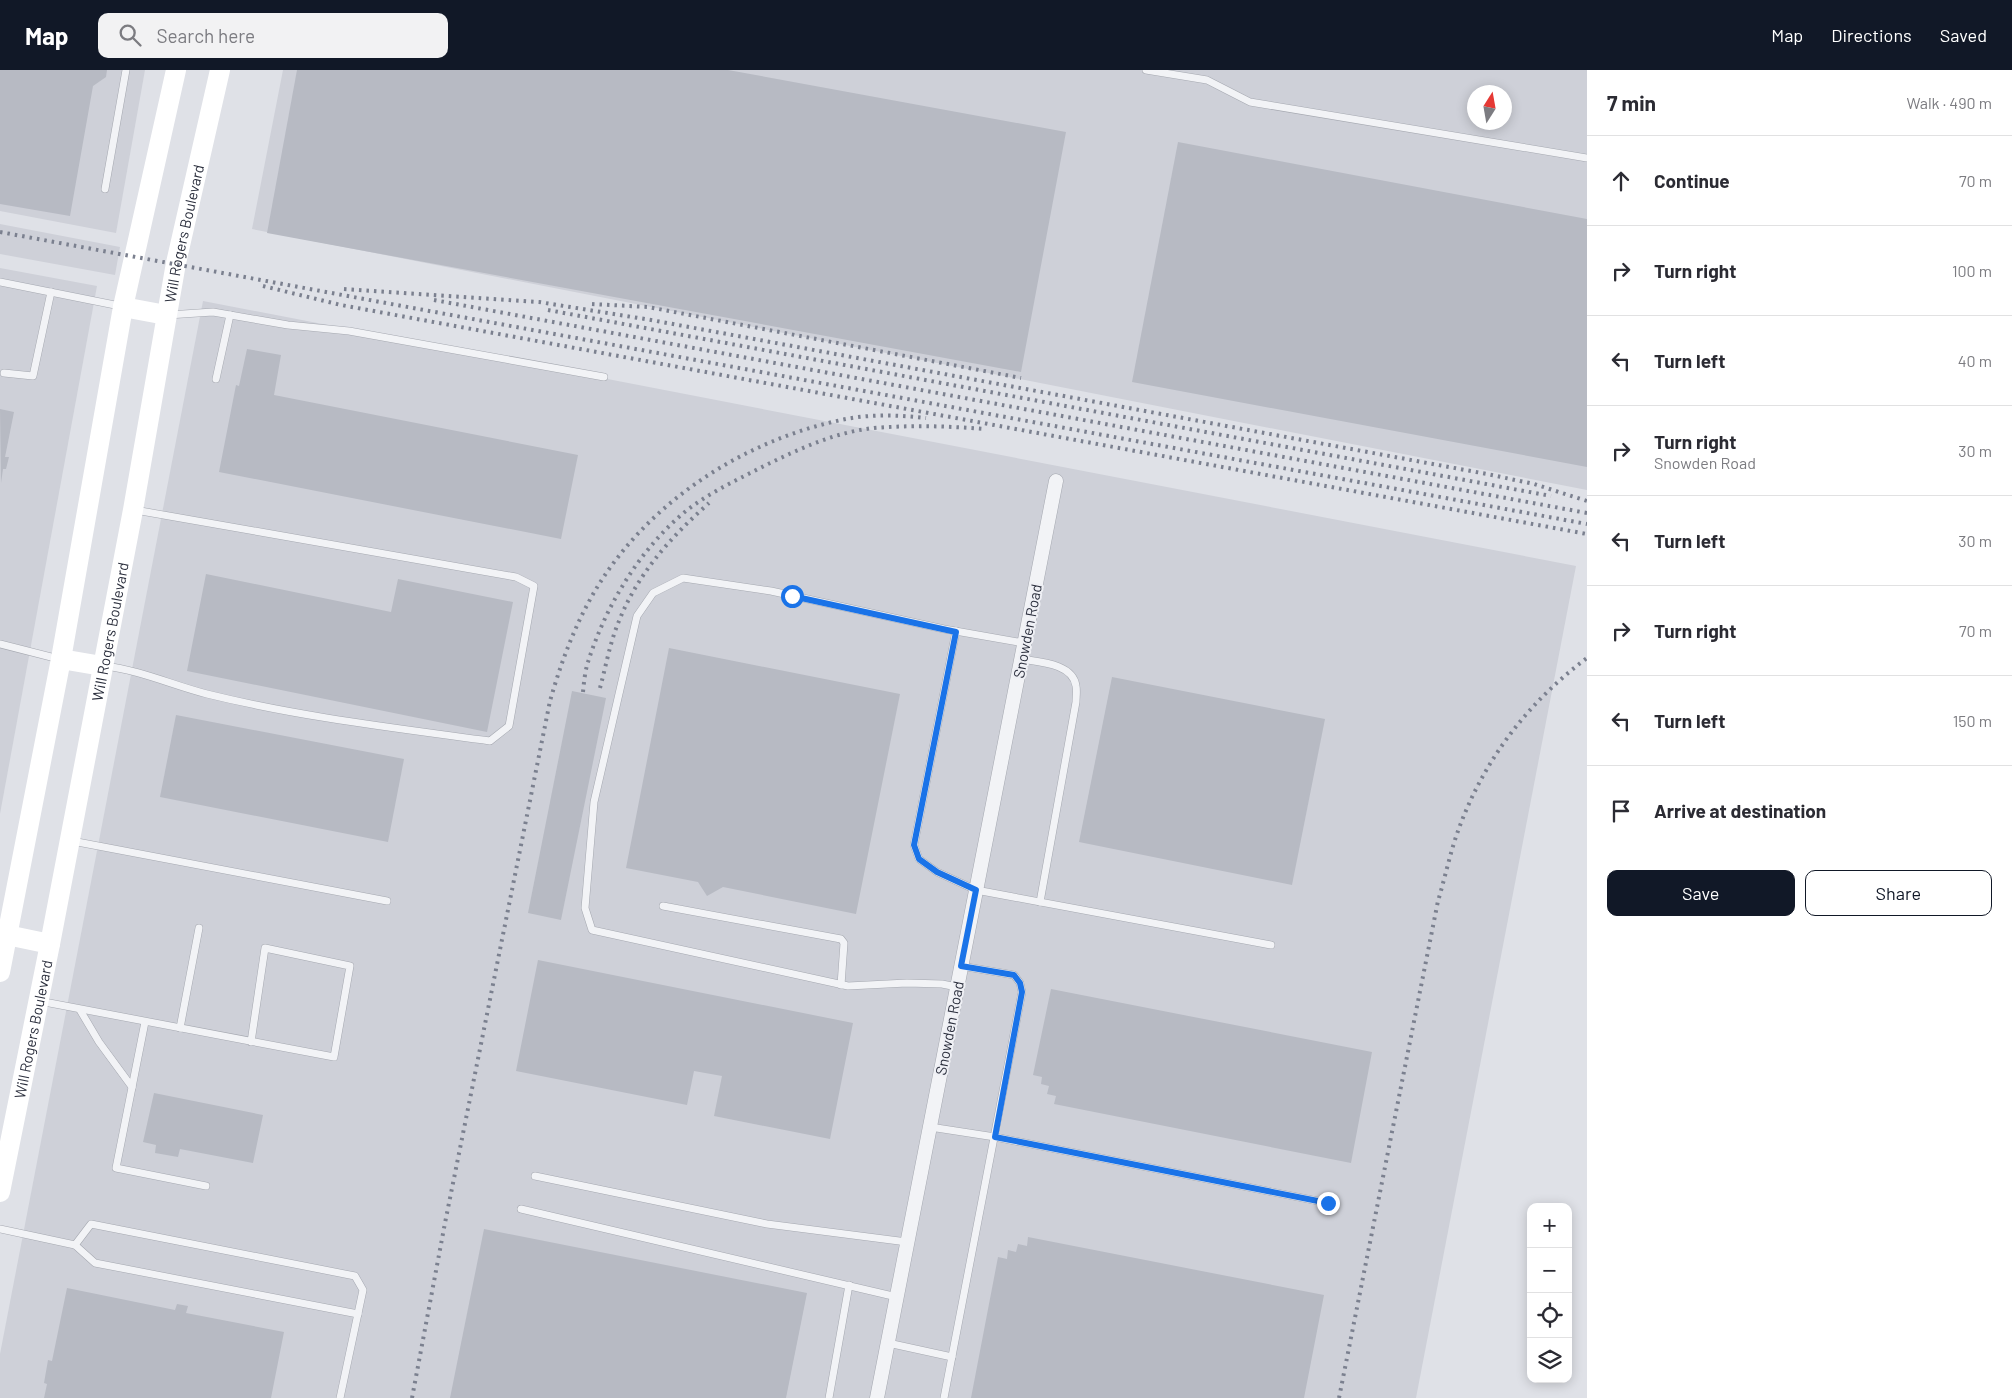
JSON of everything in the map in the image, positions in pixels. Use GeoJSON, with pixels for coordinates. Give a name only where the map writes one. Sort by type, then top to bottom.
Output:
{"type":"FeatureCollection","features":[{"type":"Feature","properties":{"kind":"main road"},"geometry":{"type":"LineString","coordinates":[[0,972],[4,934],[61,659],[123,307],[176,70]]}},
{"type":"Feature","properties":{"kind":"main road","name":"Will Rogers Boulevard"},"geometry":{"type":"LineString","coordinates":[[0,1192],[39,1001],[133,510],[176,263],[220,70]]}},
{"type":"Feature","properties":{"kind":"main road"},"geometry":{"type":"LineString","coordinates":[[123,307],[166,315]]}},
{"type":"Feature","properties":{"kind":"main road"},"geometry":{"type":"LineString","coordinates":[[61,659],[102,666]]}},
{"type":"Feature","properties":{"kind":"main road"},"geometry":{"type":"LineString","coordinates":[[4,934],[50,944]]}},
{"type":"Feature","properties":{"kind":"street","name":"Snowden Road"},"geometry":{"type":"LineString","coordinates":[[877,1398],[1056,482]]}},
{"type":"Feature","properties":{"kind":"lane"},"geometry":{"type":"LineString","coordinates":[[104,189],[126,70]]}},
{"type":"Feature","properties":{"kind":"lane"},"geometry":{"type":"LineString","coordinates":[[1146,70],[1207,80],[1250,102],[1587,158]]}},
{"type":"Feature","properties":{"kind":"lane"},"geometry":{"type":"LineString","coordinates":[[0,282],[123,307]]}},
{"type":"Feature","properties":{"kind":"lane"},"geometry":{"type":"LineString","coordinates":[[4,373],[34,376],[51,292]]}},
{"type":"Feature","properties":{"kind":"lane"},"geometry":{"type":"LineString","coordinates":[[166,315],[213,312],[288,325],[349,331],[604,377]]}},
{"type":"Feature","properties":{"kind":"lane"},"geometry":{"type":"LineString","coordinates":[[216,379],[230,315]]}},
{"type":"Feature","properties":{"kind":"lane"},"geometry":{"type":"LineString","coordinates":[[102,666],[125,668],[207,694],[328,718],[490,741],[509,726],[534,586],[516,577],[133,510]]}},
{"type":"Feature","properties":{"kind":"lane"},"geometry":{"type":"LineString","coordinates":[[957,987],[942,984],[906,983],[841,985],[592,930],[585,908],[594,802],[637,616],[653,593],[682,578],[771,591],[956,632],[1024,643]]}},
{"type":"Feature","properties":{"kind":"lane"},"geometry":{"type":"LineString","coordinates":[[956,632],[914,845],[919,859],[937,872],[976,890],[1271,945]]}},
{"type":"Feature","properties":{"kind":"lane"},"geometry":{"type":"LineString","coordinates":[[0,644],[61,659]]}},
{"type":"Feature","properties":{"kind":"lane"},"geometry":{"type":"LineString","coordinates":[[1021,659],[1059,666],[1072,676],[1076,684],[1076,702],[1040,902]]}},
{"type":"Feature","properties":{"kind":"lane"},"geometry":{"type":"LineString","coordinates":[[70,840],[387,901]]}},
{"type":"Feature","properties":{"kind":"lane"},"geometry":{"type":"LineString","coordinates":[[663,906],[840,939],[844,943],[841,985]]}},
{"type":"Feature","properties":{"kind":"lane"},"geometry":{"type":"LineString","coordinates":[[180,1028],[199,928]]}},
{"type":"Feature","properties":{"kind":"lane"},"geometry":{"type":"LineString","coordinates":[[39,1001],[80,1010],[180,1028],[251,1042],[334,1057],[350,966],[265,948],[251,1042]]}},
{"type":"Feature","properties":{"kind":"lane"},"geometry":{"type":"LineString","coordinates":[[944,1398],[1022,992],[1020,983],[1014,975],[961,966]]}},
{"type":"Feature","properties":{"kind":"lane"},"geometry":{"type":"LineString","coordinates":[[80,1010],[132,1087]]}},
{"type":"Feature","properties":{"kind":"lane"},"geometry":{"type":"LineString","coordinates":[[145,1022],[116,1168],[206,1186]]}},
{"type":"Feature","properties":{"kind":"lane"},"geometry":{"type":"LineString","coordinates":[[930,1127],[995,1137],[1328,1203]]}},
{"type":"Feature","properties":{"kind":"lane"},"geometry":{"type":"LineString","coordinates":[[536,1176],[767,1224],[907,1242]]}},
{"type":"Feature","properties":{"kind":"lane"},"geometry":{"type":"LineString","coordinates":[[521,1209],[897,1297]]}},
{"type":"Feature","properties":{"kind":"lane"},"geometry":{"type":"LineString","coordinates":[[74,1245],[92,1224],[355,1276],[363,1290],[340,1398]]}},
{"type":"Feature","properties":{"kind":"lane"},"geometry":{"type":"LineString","coordinates":[[0,1229],[74,1245],[95,1263],[358,1314]]}},
{"type":"Feature","properties":{"kind":"lane"},"geometry":{"type":"LineString","coordinates":[[829,1398],[849,1285]]}},
{"type":"Feature","properties":{"kind":"lane"},"geometry":{"type":"LineString","coordinates":[[888,1343],[952,1357]]}},
{"type":"Feature","properties":{"kind":"shaded area"},"geometry":{"type":"Polygon","coordinates":[[[0,70],[145,70],[116,233],[0,211],[0,70]]]}},
{"type":"Feature","properties":{"kind":"shaded area"},"geometry":{"type":"Polygon","coordinates":[[[283,70],[1587,70],[1587,490],[252,229],[283,70]]]}},
{"type":"Feature","properties":{"kind":"shaded area"},"geometry":{"type":"Polygon","coordinates":[[[0,224],[120,247],[115,275],[0,254],[0,224]]]}},
{"type":"Feature","properties":{"kind":"shaded area"},"geometry":{"type":"Polygon","coordinates":[[[0,268],[97,286],[0,814],[0,268]]]}},
{"type":"Feature","properties":{"kind":"shaded area"},"geometry":{"type":"Polygon","coordinates":[[[203,301],[1576,566],[1416,1398],[0,1398],[0,1354],[203,301]]]}},
{"type":"Feature","properties":{"kind":"building"},"geometry":{"type":"Polygon","coordinates":[[[0,70],[107,70],[106,77],[93,86],[70,216],[0,204],[0,70]]]}},
{"type":"Feature","properties":{"kind":"building"},"geometry":{"type":"Polygon","coordinates":[[[297,70],[728,70],[1066,132],[1021,372],[267,233],[297,70]]]}},
{"type":"Feature","properties":{"kind":"building"},"geometry":{"type":"Polygon","coordinates":[[[1178,142],[1587,219],[1587,467],[1132,382],[1178,142]]]}},
{"type":"Feature","properties":{"kind":"building"},"geometry":{"type":"Polygon","coordinates":[[[247,349],[281,355],[274,395],[578,455],[561,539],[219,472],[236,385],[239,386],[247,349]]]}},
{"type":"Feature","properties":{"kind":"building"},"geometry":{"type":"Polygon","coordinates":[[[0,409],[14,412],[5,457],[9,457],[6,469],[3,469],[1,483],[0,409]]]}},
{"type":"Feature","properties":{"kind":"building"},"geometry":{"type":"Polygon","coordinates":[[[206,574],[391,612],[398,579],[513,602],[487,732],[187,671],[206,574]]]}},
{"type":"Feature","properties":{"kind":"building"},"geometry":{"type":"Polygon","coordinates":[[[669,648],[900,694],[856,914],[723,887],[707,896],[698,882],[626,868],[669,648]]]}},
{"type":"Feature","properties":{"kind":"building"},"geometry":{"type":"Polygon","coordinates":[[[1112,677],[1325,719],[1292,885],[1079,842],[1112,677]]]}},
{"type":"Feature","properties":{"kind":"building"},"geometry":{"type":"Polygon","coordinates":[[[572,691],[606,698],[561,920],[528,913],[572,691]]]}},
{"type":"Feature","properties":{"kind":"building"},"geometry":{"type":"Polygon","coordinates":[[[176,715],[404,759],[388,842],[160,797],[176,715]]]}},
{"type":"Feature","properties":{"kind":"building"},"geometry":{"type":"Polygon","coordinates":[[[538,960],[853,1023],[830,1139],[714,1116],[722,1076],[694,1071],[687,1105],[516,1071],[538,960]]]}},
{"type":"Feature","properties":{"kind":"building"},"geometry":{"type":"Polygon","coordinates":[[[1051,989],[1372,1052],[1351,1163],[1054,1104],[1056,1096],[1047,1094],[1049,1086],[1041,1084],[1042,1077],[1033,1075],[1051,989]]]}},
{"type":"Feature","properties":{"kind":"building"},"geometry":{"type":"Polygon","coordinates":[[[154,1093],[263,1115],[253,1163],[180,1149],[178,1157],[155,1153],[156,1145],[143,1142],[154,1093]]]}},
{"type":"Feature","properties":{"kind":"building"},"geometry":{"type":"Polygon","coordinates":[[[484,1229],[807,1293],[786,1398],[450,1398],[484,1229]]]}},
{"type":"Feature","properties":{"kind":"building"},"geometry":{"type":"Polygon","coordinates":[[[1028,1237],[1324,1295],[1304,1398],[971,1398],[998,1257],[1007,1259],[1008,1250],[1016,1252],[1018,1244],[1027,1246],[1028,1237]]]}},
{"type":"Feature","properties":{"kind":"building"},"geometry":{"type":"Polygon","coordinates":[[[67,1288],[175,1310],[177,1304],[188,1306],[186,1313],[284,1332],[271,1398],[44,1398],[47,1384],[44,1383],[48,1360],[52,1361],[67,1288]]]}},
{"type":"Feature","properties":{"kind":"railway"},"geometry":{"type":"LineString","coordinates":[[0,232],[1587,524]]}},
{"type":"Feature","properties":{"kind":"railway"},"geometry":{"type":"LineString","coordinates":[[263,286],[341,305],[1587,534]]}},
{"type":"Feature","properties":{"kind":"railway"},"geometry":{"type":"LineString","coordinates":[[344,289],[539,302],[651,320],[1487,474],[1534,484],[1587,501]]}},
{"type":"Feature","properties":{"kind":"railway"},"geometry":{"type":"LineString","coordinates":[[434,300],[1587,513]]}},
{"type":"Feature","properties":{"kind":"railway"},"geometry":{"type":"LineString","coordinates":[[592,304],[648,307],[1021,378]]}},
{"type":"Feature","properties":{"kind":"railway"},"geometry":{"type":"LineString","coordinates":[[548,310],[1551,496]]}},
{"type":"Feature","properties":{"kind":"railway"},"geometry":{"type":"LineString","coordinates":[[412,1398],[445,1223],[550,701],[568,646],[584,611],[615,561],[637,535],[662,511],[717,469],[748,453],[812,427],[866,416],[926,418]]}},
{"type":"Feature","properties":{"kind":"railway"},"geometry":{"type":"LineString","coordinates":[[583,692],[586,669],[595,642],[624,583],[664,531],[699,501],[777,460],[818,442],[845,433],[902,426],[984,429]]}},
{"type":"Feature","properties":{"kind":"railway"},"geometry":{"type":"LineString","coordinates":[[600,688],[616,629],[636,587],[669,543],[709,503]]}},
{"type":"Feature","properties":{"kind":"railway"},"geometry":{"type":"LineString","coordinates":[[1339,1398],[1438,901],[1455,839],[1468,805],[1480,781],[1510,735],[1545,694],[1587,658]]}},
{"type":"Feature","properties":{"kind":"route"},"geometry":{"type":"LineString","coordinates":[[792,596],[956,632],[914,845],[919,859],[937,872],[976,890],[961,966],[1014,975],[1020,983],[1022,992],[995,1137],[1328,1203]]}}]}
